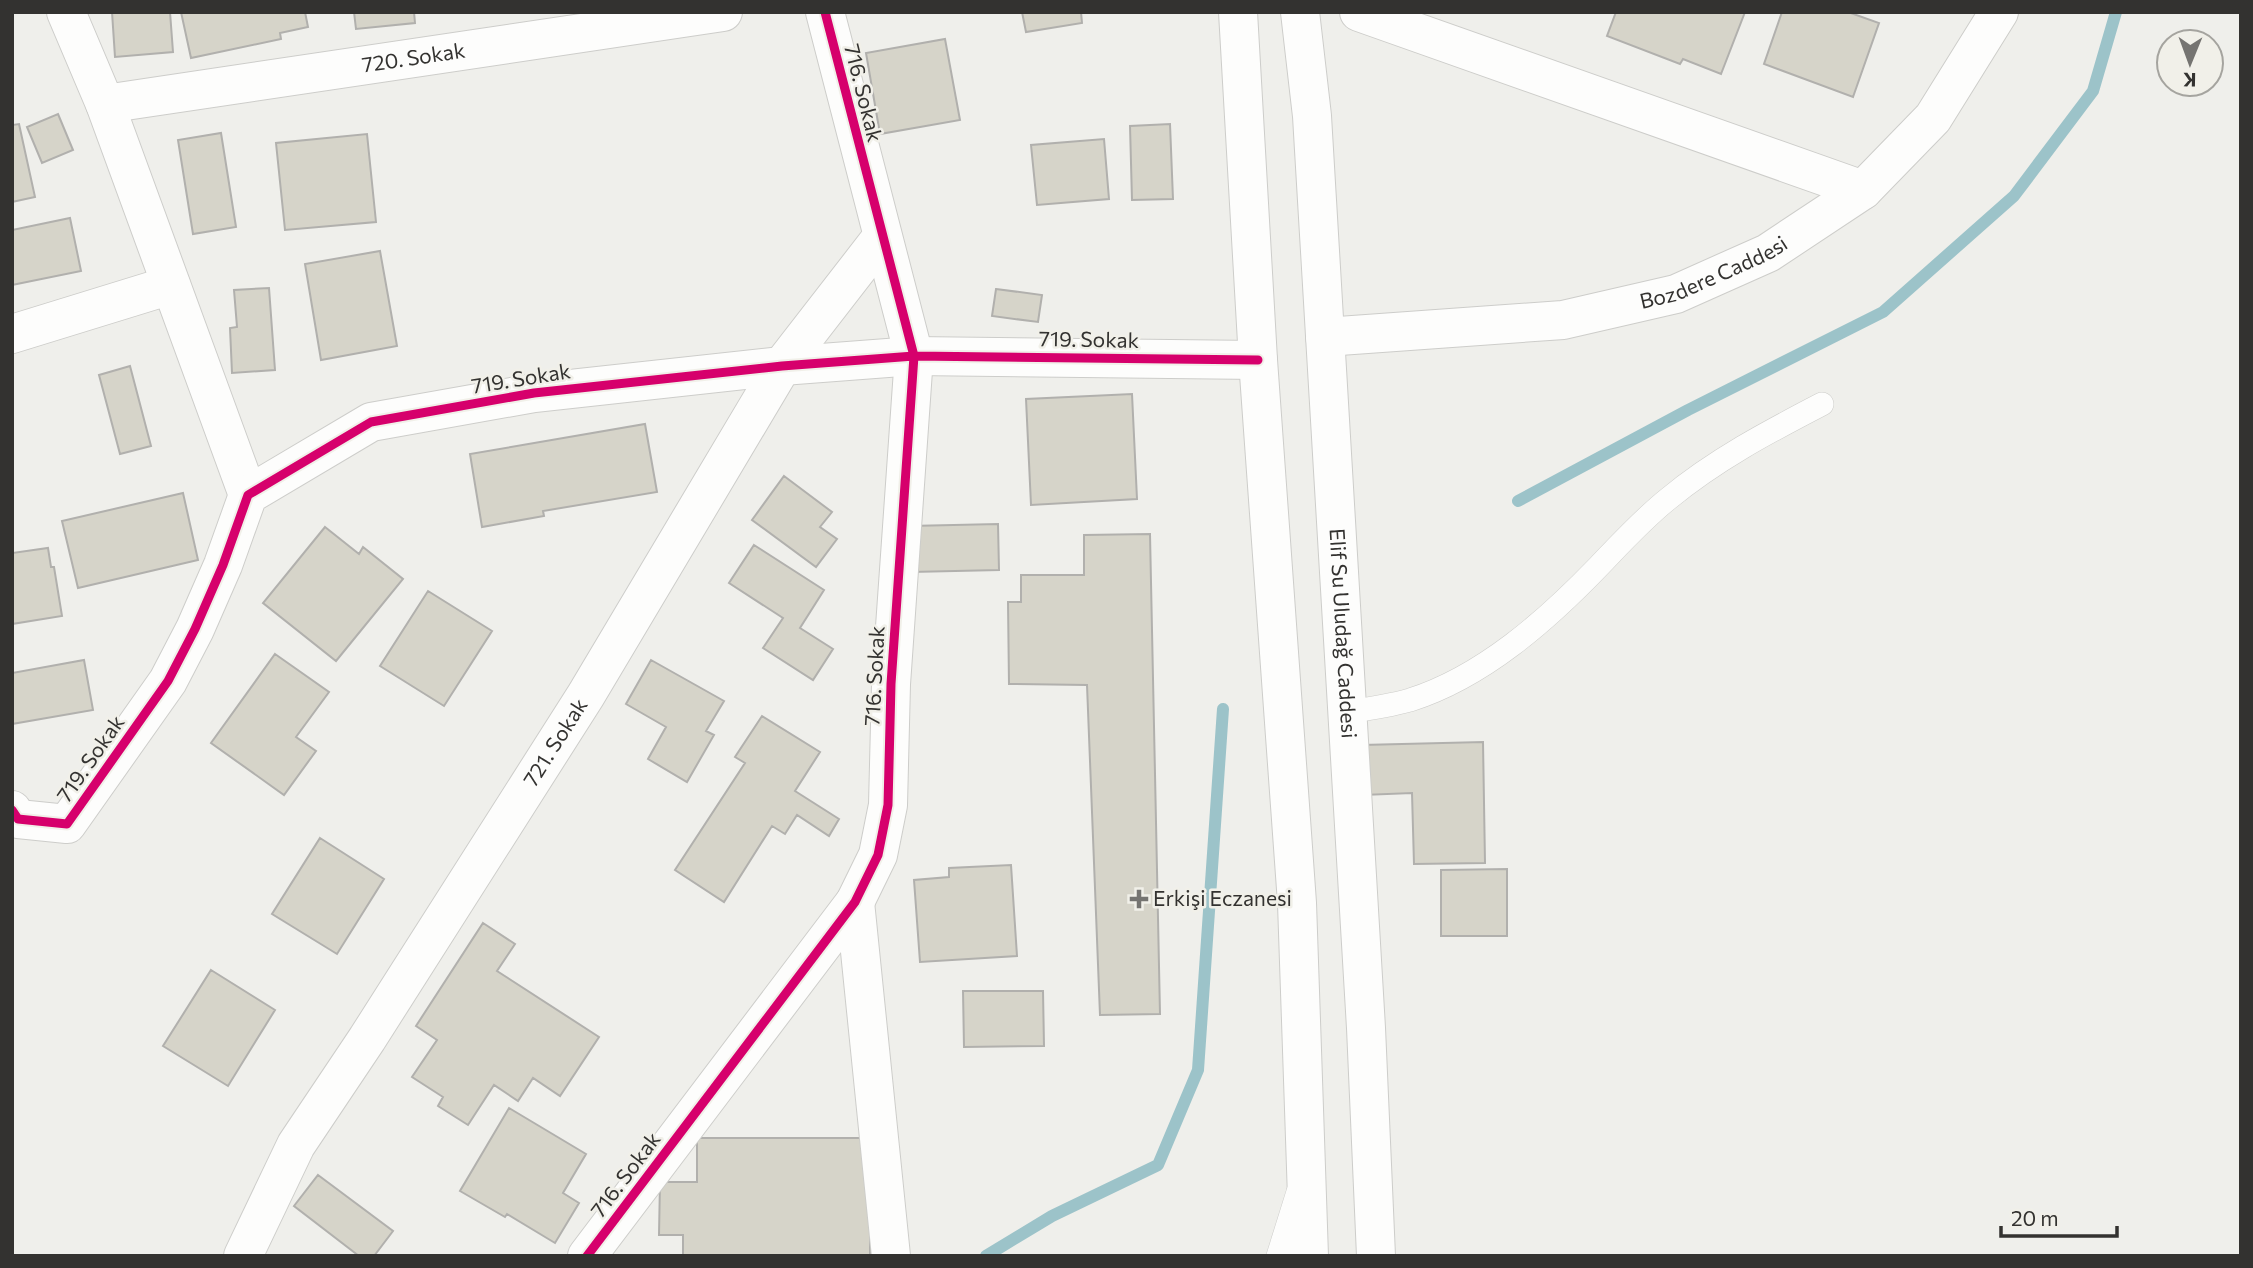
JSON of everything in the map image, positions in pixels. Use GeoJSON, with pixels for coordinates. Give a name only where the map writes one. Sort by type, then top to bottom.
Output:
{"type":"FeatureCollection","features":[{"type":"Feature","properties":{"kind":"street"},"geometry":{"type":"LineString","coordinates":[[66,12],[105,104],[248,495]]}},
{"type":"Feature","properties":{"kind":"street","name":"720. Sokak"},"geometry":{"type":"LineString","coordinates":[[105,104],[723,12]]}},
{"type":"Feature","properties":{"kind":"street","name":"716. Sokak"},"geometry":{"type":"LineString","coordinates":[[587,1256],[856,902],[878,855],[888,805],[891,684],[914,356],[825,12]]}},
{"type":"Feature","properties":{"kind":"street"},"geometry":{"type":"LineString","coordinates":[[1238,12],[1258,360],[1297,904],[1309,1256]]}},
{"type":"Feature","properties":{"kind":"street","name":"Elif Su Uludağ Caddesi"},"geometry":{"type":"LineString","coordinates":[[1300,12],[1312,116],[1366,1028],[1376,1256]]}},
{"type":"Feature","properties":{"kind":"street"},"geometry":{"type":"LineString","coordinates":[[1359,12],[1863,190]]}},
{"type":"Feature","properties":{"kind":"street","name":"Bozdere Caddesi"},"geometry":{"type":"LineString","coordinates":[[1325,337],[1563,320],[1676,294],[1768,253],[1863,190],[1933,118],[1999,12]]}},
{"type":"Feature","properties":{"kind":"street","name":"721. Sokak"},"geometry":{"type":"LineString","coordinates":[[243,1256],[296,1145],[367,1039],[586,695],[782,366],[882,237]]}},
{"type":"Feature","properties":{"kind":"street"},"geometry":{"type":"LineString","coordinates":[[12,334],[171,285]]}},
{"type":"Feature","properties":{"kind":"street","name":"719. Sokak"},"geometry":{"type":"LineString","coordinates":[[12,810],[18,819],[66,824],[167,681],[200,619],[248,495],[371,422],[534,393],[782,366],[914,356],[1258,360]]}},
{"type":"Feature","properties":{"kind":"street"},"geometry":{"type":"LineString","coordinates":[[856,902],[891,1256]]}},
{"type":"Feature","properties":{"kind":"lane"},"geometry":{"type":"LineString","coordinates":[[1347,712],[1410,700],[1468,674],[1567,597],[1630,532],[1668,498],[1745,444],[1822,404]]}},
{"type":"Feature","properties":{"kind":"lane"},"geometry":{"type":"LineString","coordinates":[[1278,1256],[1306,1166]]}},
{"type":"Feature","properties":{"kind":"building"},"geometry":{"type":"Polygon","coordinates":[[[112,12],[170,12],[173,52],[115,57],[112,12]]]}},
{"type":"Feature","properties":{"kind":"building"},"geometry":{"type":"Polygon","coordinates":[[[181,12],[305,12],[308,27],[280,33],[281,39],[191,58],[181,12]]]}},
{"type":"Feature","properties":{"kind":"building"},"geometry":{"type":"Polygon","coordinates":[[[354,12],[414,12],[415,23],[356,29],[354,12]]]}},
{"type":"Feature","properties":{"kind":"building"},"geometry":{"type":"Polygon","coordinates":[[[1022,12],[1081,12],[1082,23],[1026,32],[1022,12]]]}},
{"type":"Feature","properties":{"kind":"building"},"geometry":{"type":"Polygon","coordinates":[[[1616,12],[1745,12],[1721,74],[1683,59],[1680,64],[1607,36],[1616,12]]]}},
{"type":"Feature","properties":{"kind":"building"},"geometry":{"type":"Polygon","coordinates":[[[1782,12],[1848,12],[1879,23],[1853,97],[1764,64],[1782,12]]]}},
{"type":"Feature","properties":{"kind":"building"},"geometry":{"type":"Polygon","coordinates":[[[945,39],[960,120],[880,134],[866,53],[945,39]]]}},
{"type":"Feature","properties":{"kind":"building"},"geometry":{"type":"Polygon","coordinates":[[[58,114],[73,150],[42,163],[27,127],[58,114]]]}},
{"type":"Feature","properties":{"kind":"building"},"geometry":{"type":"Polygon","coordinates":[[[19,124],[35,197],[12,202],[12,125],[19,124]]]}},
{"type":"Feature","properties":{"kind":"building"},"geometry":{"type":"Polygon","coordinates":[[[1170,124],[1173,199],[1132,200],[1130,126],[1170,124]]]}},
{"type":"Feature","properties":{"kind":"building"},"geometry":{"type":"Polygon","coordinates":[[[221,133],[236,227],[193,234],[178,140],[221,133]]]}},
{"type":"Feature","properties":{"kind":"building"},"geometry":{"type":"Polygon","coordinates":[[[367,134],[376,222],[285,230],[276,143],[367,134]]]}},
{"type":"Feature","properties":{"kind":"building"},"geometry":{"type":"Polygon","coordinates":[[[1104,139],[1109,199],[1037,205],[1031,145],[1104,139]]]}},
{"type":"Feature","properties":{"kind":"building"},"geometry":{"type":"Polygon","coordinates":[[[70,218],[81,271],[12,285],[12,230],[70,218]]]}},
{"type":"Feature","properties":{"kind":"building"},"geometry":{"type":"Polygon","coordinates":[[[380,251],[397,346],[321,360],[305,264],[380,251]]]}},
{"type":"Feature","properties":{"kind":"building"},"geometry":{"type":"Polygon","coordinates":[[[269,288],[275,370],[232,373],[230,328],[237,327],[234,290],[269,288]]]}},
{"type":"Feature","properties":{"kind":"building"},"geometry":{"type":"Polygon","coordinates":[[[996,289],[1042,295],[1038,322],[992,316],[996,289]]]}},
{"type":"Feature","properties":{"kind":"building"},"geometry":{"type":"Polygon","coordinates":[[[130,366],[151,446],[120,454],[99,375],[130,366]]]}},
{"type":"Feature","properties":{"kind":"building"},"geometry":{"type":"Polygon","coordinates":[[[1132,394],[1137,499],[1031,505],[1026,399],[1132,394]]]}},
{"type":"Feature","properties":{"kind":"building"},"geometry":{"type":"Polygon","coordinates":[[[645,424],[657,492],[543,511],[544,516],[482,527],[470,454],[645,424]]]}},
{"type":"Feature","properties":{"kind":"building"},"geometry":{"type":"Polygon","coordinates":[[[784,476],[832,512],[820,527],[837,539],[816,567],[752,520],[784,476]]]}},
{"type":"Feature","properties":{"kind":"building"},"geometry":{"type":"Polygon","coordinates":[[[183,493],[198,560],[78,588],[62,521],[183,493]]]}},
{"type":"Feature","properties":{"kind":"building"},"geometry":{"type":"Polygon","coordinates":[[[998,524],[999,570],[911,572],[909,526],[998,524]]]}},
{"type":"Feature","properties":{"kind":"building"},"geometry":{"type":"Polygon","coordinates":[[[325,527],[359,554],[363,547],[403,579],[336,661],[263,603],[325,527]]]}},
{"type":"Feature","properties":{"kind":"building"},"geometry":{"type":"Polygon","coordinates":[[[1150,534],[1160,1014],[1100,1015],[1087,685],[1009,684],[1008,602],[1021,602],[1021,575],[1084,575],[1084,535],[1150,534]]]}},
{"type":"Feature","properties":{"kind":"building"},"geometry":{"type":"Polygon","coordinates":[[[754,545],[824,590],[800,628],[833,649],[813,680],[763,648],[783,618],[729,583],[754,545]]]}},
{"type":"Feature","properties":{"kind":"building"},"geometry":{"type":"Polygon","coordinates":[[[48,548],[62,616],[12,624],[12,553],[48,548]]]}},
{"type":"Feature","properties":{"kind":"building"},"geometry":{"type":"Polygon","coordinates":[[[428,591],[492,631],[444,706],[380,666],[428,591]]]}},
{"type":"Feature","properties":{"kind":"building"},"geometry":{"type":"Polygon","coordinates":[[[275,654],[329,692],[296,737],[316,751],[284,795],[211,743],[275,654]]]}},
{"type":"Feature","properties":{"kind":"building"},"geometry":{"type":"Polygon","coordinates":[[[84,660],[93,710],[12,724],[12,673],[84,660]]]}},
{"type":"Feature","properties":{"kind":"building"},"geometry":{"type":"Polygon","coordinates":[[[651,660],[724,701],[706,731],[714,735],[687,782],[648,759],[666,727],[626,704],[651,660]]]}},
{"type":"Feature","properties":{"kind":"building"},"geometry":{"type":"Polygon","coordinates":[[[762,716],[820,752],[795,791],[839,819],[829,836],[797,815],[785,834],[772,826],[724,902],[675,870],[745,763],[735,757],[762,716]]]}},
{"type":"Feature","properties":{"kind":"building"},"geometry":{"type":"Polygon","coordinates":[[[1483,742],[1485,863],[1414,864],[1412,793],[1363,795],[1362,745],[1483,742]]]}},
{"type":"Feature","properties":{"kind":"building"},"geometry":{"type":"Polygon","coordinates":[[[320,838],[384,879],[337,954],[272,914],[320,838]]]}},
{"type":"Feature","properties":{"kind":"building"},"geometry":{"type":"Polygon","coordinates":[[[1011,865],[1017,956],[920,962],[914,880],[949,877],[949,868],[1011,865]]]}},
{"type":"Feature","properties":{"kind":"building"},"geometry":{"type":"Polygon","coordinates":[[[1507,869],[1507,936],[1441,936],[1441,870],[1507,869]]]}},
{"type":"Feature","properties":{"kind":"building"},"geometry":{"type":"Polygon","coordinates":[[[483,923],[515,944],[497,971],[599,1037],[560,1096],[533,1078],[518,1101],[494,1085],[468,1125],[438,1106],[443,1097],[412,1077],[437,1040],[416,1026],[483,923]]]}},
{"type":"Feature","properties":{"kind":"building"},"geometry":{"type":"Polygon","coordinates":[[[211,970],[275,1010],[228,1086],[163,1046],[211,970]]]}},
{"type":"Feature","properties":{"kind":"building"},"geometry":{"type":"Polygon","coordinates":[[[963,991],[1043,991],[1044,1046],[964,1047],[963,991]]]}},
{"type":"Feature","properties":{"kind":"building"},"geometry":{"type":"Polygon","coordinates":[[[509,1108],[586,1154],[563,1193],[579,1203],[555,1243],[507,1214],[505,1217],[460,1191],[509,1108]]]}},
{"type":"Feature","properties":{"kind":"building"},"geometry":{"type":"Polygon","coordinates":[[[697,1138],[870,1138],[870,1256],[683,1256],[683,1235],[659,1235],[660,1182],[697,1182],[697,1138]]]}},
{"type":"Feature","properties":{"kind":"building"},"geometry":{"type":"Polygon","coordinates":[[[318,1175],[393,1231],[374,1256],[359,1256],[294,1206],[318,1175]]]}},
{"type":"Feature","properties":{"kind":"waterway"},"geometry":{"type":"LineString","coordinates":[[1518,501],[1688,410],[1883,312],[2014,196],[2093,91],[2116,12]]}},
{"type":"Feature","properties":{"kind":"waterway"},"geometry":{"type":"LineString","coordinates":[[986,1256],[1052,1216],[1158,1165],[1198,1070],[1223,709]]}},
{"type":"Feature","properties":{"kind":"cycle path"},"geometry":{"type":"LineString","coordinates":[[587,1256],[855,902],[878,855],[888,805],[891,684],[914,356],[825,12]]}},
{"type":"Feature","properties":{"kind":"cycle path"},"geometry":{"type":"LineString","coordinates":[[12,810],[18,819],[67,824],[168,681],[195,629],[223,565],[248,495],[371,422],[534,393],[782,366],[914,356],[1258,360]]}},
{"type":"Feature","properties":{"kind":"place","name":"Erkişi Eczanesi"},"geometry":{"type":"Point","coordinates":[1139,899]}}]}
